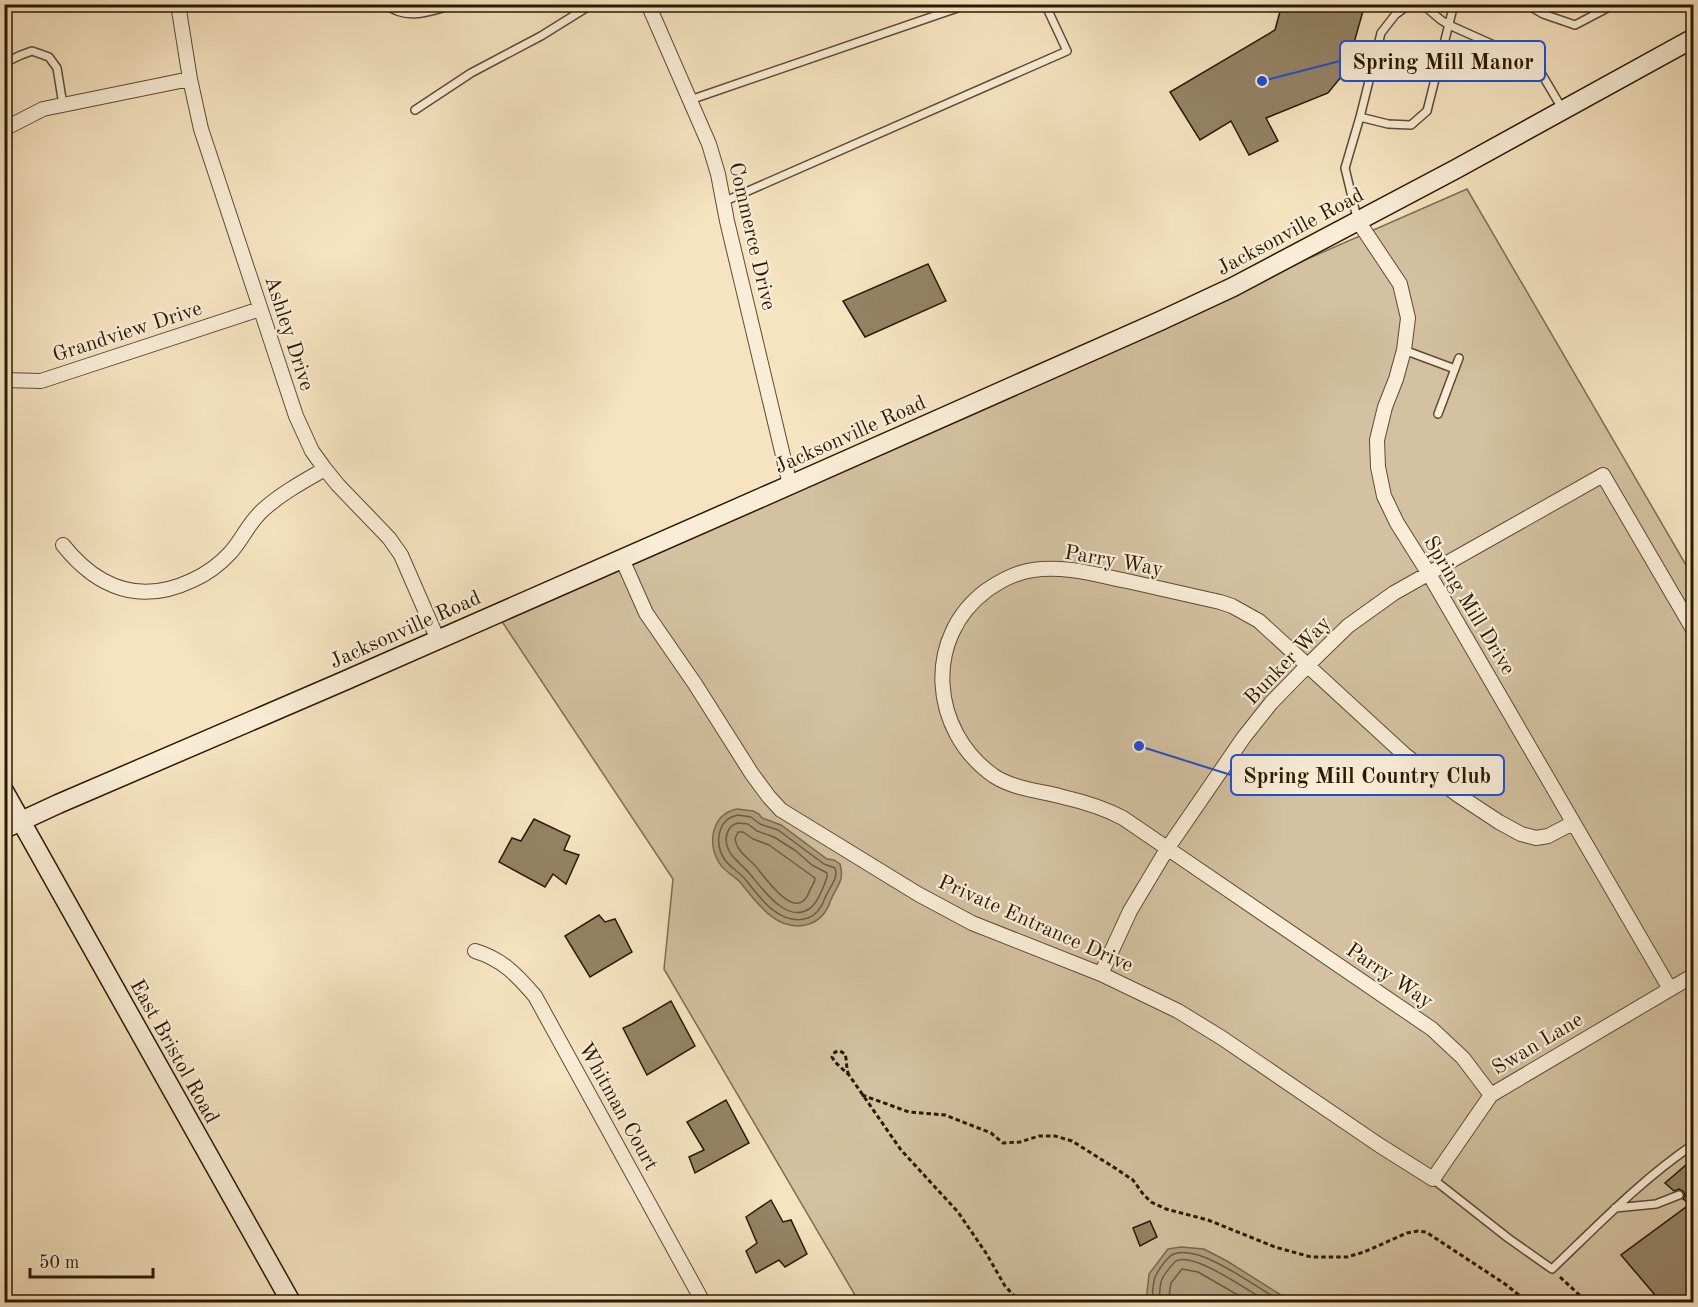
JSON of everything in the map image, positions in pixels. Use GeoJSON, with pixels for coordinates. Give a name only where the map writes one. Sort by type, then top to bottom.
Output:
{"type":"FeatureCollection","features":[{"type":"Feature","properties":{"kind":"main road","name":"Jacksonville Road"},"geometry":{"type":"LineString","coordinates":[[13,825],[790,485],[1233,287],[1694,38]]}},
{"type":"Feature","properties":{"kind":"main road","name":"East Bristol Road"},"geometry":{"type":"LineString","coordinates":[[4,791],[13,825],[291,1302]]}},
{"type":"Feature","properties":{"kind":"street","name":"Ashley Drive"},"geometry":{"type":"LineString","coordinates":[[178,4],[201,129],[296,416],[312,451],[325,469],[389,538],[401,555],[438,640]]}},
{"type":"Feature","properties":{"kind":"street","name":"Commerce Drive"},"geometry":{"type":"LineString","coordinates":[[648,4],[709,144],[718,174],[790,485]]}},
{"type":"Feature","properties":{"kind":"street"},"geometry":{"type":"LineString","coordinates":[[4,129],[43,109],[190,79]]}},
{"type":"Feature","properties":{"kind":"street","name":"Spring Mill Drive"},"geometry":{"type":"LineString","coordinates":[[1358,221],[1400,284],[1408,318],[1404,350],[1385,407],[1377,440],[1378,467],[1384,496],[1397,523],[1429,574],[1670,989]]}},
{"type":"Feature","properties":{"kind":"street","name":"Grandview Drive"},"geometry":{"type":"LineString","coordinates":[[4,380],[41,381],[260,309]]}},
{"type":"Feature","properties":{"kind":"street"},"geometry":{"type":"LineString","coordinates":[[63,545],[87,570],[117,588],[139,592],[160,592],[176,588],[199,577],[218,564],[231,552],[252,521],[277,498],[325,469]]}},
{"type":"Feature","properties":{"kind":"street","name":"Bunker Way"},"geometry":{"type":"LineString","coordinates":[[1101,974],[1130,911],[1167,849],[1244,737],[1271,703],[1348,626],[1394,593],[1603,475],[1694,631]]}},
{"type":"Feature","properties":{"kind":"street","name":"Private Entrance Drive"},"geometry":{"type":"LineString","coordinates":[[622,559],[646,613],[695,684],[752,774],[782,810],[918,894],[972,923],[1101,974],[1178,1011],[1433,1179]]}},
{"type":"Feature","properties":{"kind":"street","name":"Parry Way"},"geometry":{"type":"LineString","coordinates":[[1491,1095],[1463,1058],[1432,1029],[1123,818],[1099,806],[1021,787],[996,777],[975,760],[957,737],[948,717],[943,696],[942,677],[947,649],[960,616],[975,600],[993,586],[1012,576],[1033,570],[1065,569],[1232,606],[1259,621],[1405,755],[1458,795],[1499,822],[1521,834],[1536,838],[1548,836],[1573,824]]}},
{"type":"Feature","properties":{"kind":"street","name":"Whitman Court"},"geometry":{"type":"LineString","coordinates":[[475,951],[489,955],[508,967],[535,996],[703,1302]]}},
{"type":"Feature","properties":{"kind":"street","name":"Swan Lane"},"geometry":{"type":"LineString","coordinates":[[1433,1179],[1491,1095],[1694,975]]}},
{"type":"Feature","properties":{"kind":"lane"},"geometry":{"type":"LineString","coordinates":[[385,4],[400,13],[413,15],[456,4]]}},
{"type":"Feature","properties":{"kind":"lane"},"geometry":{"type":"LineString","coordinates":[[415,110],[471,73],[541,36],[590,4]]}},
{"type":"Feature","properties":{"kind":"lane"},"geometry":{"type":"LineString","coordinates":[[690,100],[969,4]]}},
{"type":"Feature","properties":{"kind":"lane"},"geometry":{"type":"LineString","coordinates":[[723,202],[1067,51],[1045,4]]}},
{"type":"Feature","properties":{"kind":"lane"},"geometry":{"type":"LineString","coordinates":[[1358,221],[1345,168],[1381,33],[1395,15],[1410,4]]}},
{"type":"Feature","properties":{"kind":"lane"},"geometry":{"type":"LineString","coordinates":[[1422,4],[1449,25],[1534,61],[1563,110]]}},
{"type":"Feature","properties":{"kind":"lane"},"geometry":{"type":"LineString","coordinates":[[1360,117],[1388,124],[1411,125],[1426,111],[1454,4]]}},
{"type":"Feature","properties":{"kind":"lane"},"geometry":{"type":"LineString","coordinates":[[1526,4],[1542,14],[1575,25],[1615,4]]}},
{"type":"Feature","properties":{"kind":"lane"},"geometry":{"type":"LineString","coordinates":[[4,63],[32,51],[48,57],[57,68],[63,105]]}},
{"type":"Feature","properties":{"kind":"lane"},"geometry":{"type":"LineString","coordinates":[[1404,350],[1455,369]]}},
{"type":"Feature","properties":{"kind":"lane"},"geometry":{"type":"LineString","coordinates":[[1438,414],[1459,358]]}},
{"type":"Feature","properties":{"kind":"lane"},"geometry":{"type":"LineString","coordinates":[[1433,1179],[1508,1238],[1552,1269],[1615,1208],[1694,1144]]}},
{"type":"Feature","properties":{"kind":"lane"},"geometry":{"type":"LineString","coordinates":[[1615,1208],[1656,1204],[1679,1195]]}},
{"type":"Feature","properties":{"kind":"path"},"geometry":{"type":"LineString","coordinates":[[849,1075],[835,1062],[832,1057],[835,1052],[840,1051],[845,1054],[847,1072],[849,1075],[862,1095],[901,1150],[958,1212],[1005,1286],[1020,1302]]}},
{"type":"Feature","properties":{"kind":"path"},"geometry":{"type":"LineString","coordinates":[[862,1095],[909,1112],[945,1115],[991,1133],[1003,1143],[1020,1142],[1039,1136],[1054,1136],[1072,1141],[1133,1180],[1151,1202],[1166,1209],[1208,1220],[1275,1247],[1311,1257],[1347,1257],[1407,1233],[1426,1232],[1505,1284],[1528,1302]]}},
{"type":"Feature","properties":{"kind":"path"},"geometry":{"type":"LineString","coordinates":[[1552,1269],[1587,1302]]}},
{"type":"Feature","properties":{"kind":"shaded area"},"geometry":{"type":"Polygon","coordinates":[[[1467,189],[1693,577],[1693,1302],[859,1302],[664,969],[673,879],[497,614],[1467,189]]]}},
{"type":"Feature","properties":{"kind":"water"},"geometry":{"type":"Polygon","coordinates":[[[737,809],[753,811],[762,818],[781,825],[827,859],[840,864],[839,884],[827,909],[816,921],[798,926],[778,921],[769,915],[740,882],[722,867],[713,848],[714,831],[722,817],[737,809]]]}},
{"type":"Feature","properties":{"kind":"water"},"geometry":{"type":"Polygon","coordinates":[[[1181,1247],[1204,1249],[1284,1297],[1309,1301],[1352,1295],[1365,1302],[1146,1302],[1149,1274],[1168,1249],[1181,1247]]]}},
{"type":"Feature","properties":{"kind":"building"},"geometry":{"type":"Polygon","coordinates":[[[1282,4],[1365,4],[1346,71],[1328,93],[1266,118],[1278,141],[1249,155],[1231,121],[1200,140],[1170,92],[1275,30],[1282,4]]]}},
{"type":"Feature","properties":{"kind":"building"},"geometry":{"type":"Polygon","coordinates":[[[928,264],[946,301],[865,337],[843,301],[928,264]]]}},
{"type":"Feature","properties":{"kind":"building"},"geometry":{"type":"Polygon","coordinates":[[[534,819],[570,836],[564,850],[579,855],[566,884],[553,874],[545,887],[499,862],[512,838],[521,841],[534,819]]]}},
{"type":"Feature","properties":{"kind":"building"},"geometry":{"type":"Polygon","coordinates":[[[599,915],[605,922],[615,919],[632,952],[590,977],[565,936],[599,915]]]}},
{"type":"Feature","properties":{"kind":"building"},"geometry":{"type":"Polygon","coordinates":[[[671,1001],[695,1046],[647,1075],[623,1028],[671,1001]]]}},
{"type":"Feature","properties":{"kind":"building"},"geometry":{"type":"Polygon","coordinates":[[[726,1100],[749,1143],[695,1173],[689,1157],[704,1150],[687,1122],[726,1100]]]}},
{"type":"Feature","properties":{"kind":"building"},"geometry":{"type":"Polygon","coordinates":[[[1694,1158],[1694,1292],[1681,1302],[1661,1302],[1621,1255],[1690,1204],[1683,1199],[1685,1195],[1683,1191],[1679,1189],[1674,1191],[1665,1183],[1694,1158]]]}},
{"type":"Feature","properties":{"kind":"building"},"geometry":{"type":"Polygon","coordinates":[[[771,1200],[783,1222],[791,1220],[807,1254],[785,1267],[779,1260],[756,1273],[746,1251],[757,1243],[746,1217],[771,1200]]]}},
{"type":"Feature","properties":{"kind":"building"},"geometry":{"type":"Polygon","coordinates":[[[1150,1221],[1157,1237],[1140,1246],[1133,1228],[1150,1221]]]}},
{"type":"Feature","properties":{"kind":"place","name":"Spring Mill Manor"},"geometry":{"type":"Point","coordinates":[1262,81]}},
{"type":"Feature","properties":{"kind":"place","name":"Spring Mill Country Club"},"geometry":{"type":"Point","coordinates":[1139,746]}}]}
